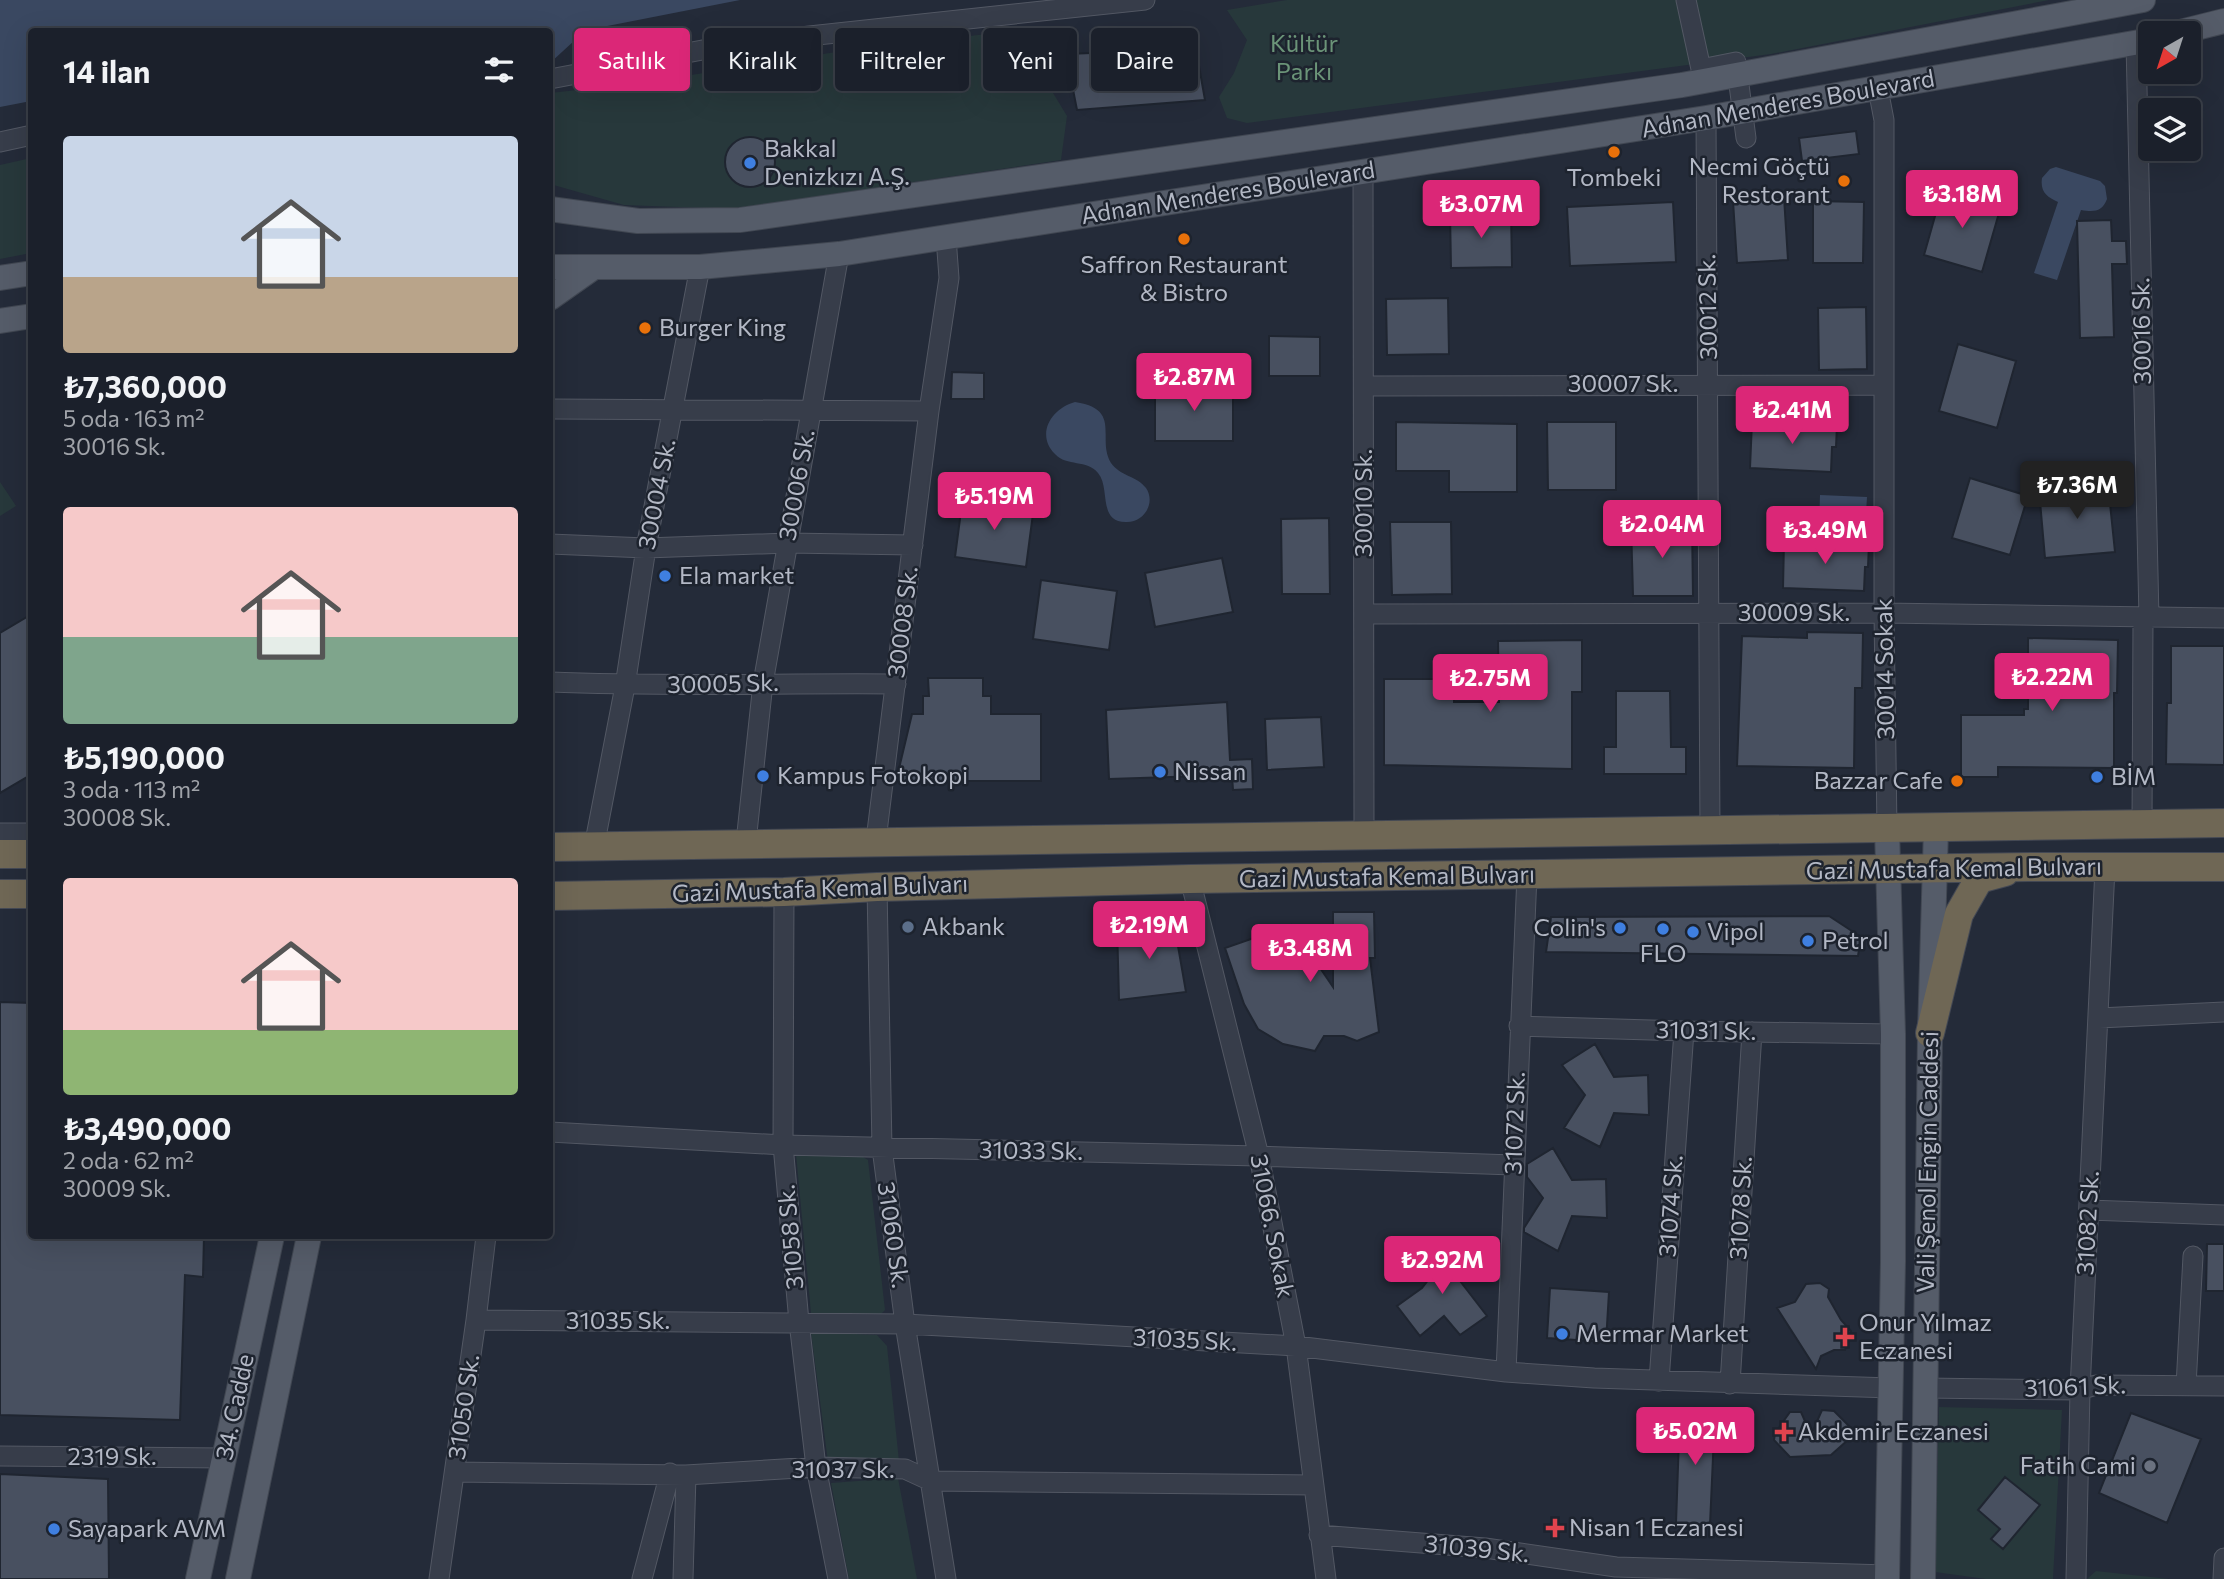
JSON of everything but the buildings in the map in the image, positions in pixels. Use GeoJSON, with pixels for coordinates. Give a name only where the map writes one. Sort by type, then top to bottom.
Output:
{"type":"FeatureCollection","features":[{"type":"Feature","properties":{"kind":"highway","name":"Gazi Mustafa Kemal Bulvarı"},"geometry":{"type":"LineString","coordinates":[[553,848],[876,840],[1887,830],[2224,823]]}},
{"type":"Feature","properties":{"kind":"highway"},"geometry":{"type":"LineString","coordinates":[[0,854],[28,854]]}},
{"type":"Feature","properties":{"kind":"highway","name":"Gazi Mustafa Kemal Bulvarı"},"geometry":{"type":"LineString","coordinates":[[553,896],[784,892],[1190,879],[2029,867],[2224,867]]}},
{"type":"Feature","properties":{"kind":"highway"},"geometry":{"type":"LineString","coordinates":[[1930,1032],[1959,914],[1967,898],[1979,879],[2029,867]]}},
{"type":"Feature","properties":{"kind":"highway"},"geometry":{"type":"LineString","coordinates":[[0,894],[28,894]]}},
{"type":"Feature","properties":{"kind":"main road","name":"Adnan Menderes Boulevard"},"geometry":{"type":"LineString","coordinates":[[553,209],[638,221],[740,220],[1738,75],[2143,0]]}},
{"type":"Feature","properties":{"kind":"main road"},"geometry":{"type":"LineString","coordinates":[[2202,26],[2224,21]]}},
{"type":"Feature","properties":{"kind":"main road","name":"Adnan Menderes Boulevard"},"geometry":{"type":"LineString","coordinates":[[553,267],[701,267],[839,254],[1706,118],[2138,42]]}},
{"type":"Feature","properties":{"kind":"main road"},"geometry":{"type":"LineString","coordinates":[[553,296],[594,267]]}},
{"type":"Feature","properties":{"kind":"main road"},"geometry":{"type":"LineString","coordinates":[[0,278],[28,274]]}},
{"type":"Feature","properties":{"kind":"main road"},"geometry":{"type":"LineString","coordinates":[[0,321],[28,317]]}},
{"type":"Feature","properties":{"kind":"main road","name":"Vali Şenol Engin Caddesi"},"geometry":{"type":"LineString","coordinates":[[1923,1579],[1930,1032],[1936,829]]}},
{"type":"Feature","properties":{"kind":"main road","name":"Vali Şenol Engin Caddesi"},"geometry":{"type":"LineString","coordinates":[[1887,830],[1893,1034],[1887,1577]]}},
{"type":"Feature","properties":{"kind":"main road","name":"34. Cadde"},"geometry":{"type":"LineString","coordinates":[[198,1579],[271,1239]]}},
{"type":"Feature","properties":{"kind":"main road","name":"34. Cadde"},"geometry":{"type":"LineString","coordinates":[[238,1579],[309,1239]]}},
{"type":"Feature","properties":{"kind":"street"},"geometry":{"type":"LineString","coordinates":[[553,78],[734,44],[1145,0]]}},
{"type":"Feature","properties":{"kind":"street"},"geometry":{"type":"LineString","coordinates":[[1686,0],[1701,69],[1736,62],[1746,138]]}},
{"type":"Feature","properties":{"kind":"street","name":"30016 Sk."},"geometry":{"type":"LineString","coordinates":[[2142,825],[2146,618],[2143,84]]}},
{"type":"Feature","properties":{"kind":"street","name":"30014 Sokak"},"geometry":{"type":"LineString","coordinates":[[1878,89],[1884,120],[1883,385],[1887,830]]}},
{"type":"Feature","properties":{"kind":"street","name":"30012 Sk."},"geometry":{"type":"LineString","coordinates":[[1706,118],[1710,832]]}},
{"type":"Feature","properties":{"kind":"street"},"geometry":{"type":"LineString","coordinates":[[0,142],[28,136]]}},
{"type":"Feature","properties":{"kind":"street","name":"30010 Sk."},"geometry":{"type":"LineString","coordinates":[[1363,172],[1364,834]]}},
{"type":"Feature","properties":{"kind":"street","name":"30008 Sk."},"geometry":{"type":"LineString","coordinates":[[876,840],[929,411],[949,278],[946,236]]}},
{"type":"Feature","properties":{"kind":"street","name":"30006 Sk."},"geometry":{"type":"LineString","coordinates":[[746,842],[763,683],[839,254]]}},
{"type":"Feature","properties":{"kind":"street","name":"30004 Sk."},"geometry":{"type":"LineString","coordinates":[[594,846],[625,686],[646,548],[701,267]]}},
{"type":"Feature","properties":{"kind":"street","name":"30007 Sk."},"geometry":{"type":"LineString","coordinates":[[1364,386],[1883,385]]}},
{"type":"Feature","properties":{"kind":"street"},"geometry":{"type":"LineString","coordinates":[[553,410],[929,411]]}},
{"type":"Feature","properties":{"kind":"street"},"geometry":{"type":"LineString","coordinates":[[553,544],[646,548],[788,543],[913,545]]}},
{"type":"Feature","properties":{"kind":"street","name":"30009 Sk."},"geometry":{"type":"LineString","coordinates":[[1364,614],[1884,613],[2224,618]]}},
{"type":"Feature","properties":{"kind":"street","name":"30005 Sk."},"geometry":{"type":"LineString","coordinates":[[553,682],[625,686],[896,684]]}},
{"type":"Feature","properties":{"kind":"street"},"geometry":{"type":"LineString","coordinates":[[0,833],[28,833]]}},
{"type":"Feature","properties":{"kind":"street","name":"31082 Sk."},"geometry":{"type":"LineString","coordinates":[[2076,1579],[2080,1390],[2105,868]]}},
{"type":"Feature","properties":{"kind":"street","name":"31072 Sk."},"geometry":{"type":"LineString","coordinates":[[1506,1372],[1527,875]]}},
{"type":"Feature","properties":{"kind":"street","name":"31066. Sokak"},"geometry":{"type":"LineString","coordinates":[[1190,879],[1259,1156],[1296,1346],[1326,1579]]}},
{"type":"Feature","properties":{"kind":"street","name":"31060 Sk."},"geometry":{"type":"LineString","coordinates":[[877,887],[881,1148],[905,1324],[946,1579]]}},
{"type":"Feature","properties":{"kind":"street","name":"31058 Sk."},"geometry":{"type":"LineString","coordinates":[[784,892],[783,1145],[799,1322],[816,1467],[838,1579]]}},
{"type":"Feature","properties":{"kind":"street"},"geometry":{"type":"LineString","coordinates":[[2099,1018],[2224,1012]]}},
{"type":"Feature","properties":{"kind":"street","name":"31031 Sk."},"geometry":{"type":"LineString","coordinates":[[1519,1026],[1893,1034]]}},
{"type":"Feature","properties":{"kind":"street","name":"31074 Sk."},"geometry":{"type":"LineString","coordinates":[[1659,1381],[1684,1031]]}},
{"type":"Feature","properties":{"kind":"street","name":"31078 Sk."},"geometry":{"type":"LineString","coordinates":[[1730,1384],[1752,1032]]}},
{"type":"Feature","properties":{"kind":"street","name":"31033 Sk."},"geometry":{"type":"LineString","coordinates":[[553,1132],[783,1145],[1513,1165]]}},
{"type":"Feature","properties":{"kind":"street"},"geometry":{"type":"LineString","coordinates":[[2088,1210],[2224,1215]]}},
{"type":"Feature","properties":{"kind":"street","name":"31050 Sk."},"geometry":{"type":"LineString","coordinates":[[439,1579],[477,1320],[486,1239]]}},
{"type":"Feature","properties":{"kind":"street"},"geometry":{"type":"LineString","coordinates":[[2186,1386],[2193,1256]]}},
{"type":"Feature","properties":{"kind":"street","name":"31035 Sk."},"geometry":{"type":"LineString","coordinates":[[477,1320],[905,1324],[1296,1346],[1506,1372],[1730,1384],[1891,1388]]}},
{"type":"Feature","properties":{"kind":"street","name":"31061 Sk."},"geometry":{"type":"LineString","coordinates":[[1925,1388],[2080,1390],[2096,1385],[2224,1387]]}},
{"type":"Feature","properties":{"kind":"street","name":"2319 Sk."},"geometry":{"type":"LineString","coordinates":[[0,1456],[225,1458]]}},
{"type":"Feature","properties":{"kind":"street","name":"31037 Sk."},"geometry":{"type":"LineString","coordinates":[[455,1472],[678,1474],[816,1467],[905,1469],[931,1481],[1313,1485]]}},
{"type":"Feature","properties":{"kind":"street"},"geometry":{"type":"LineString","coordinates":[[642,1579],[678,1474]]}},
{"type":"Feature","properties":{"kind":"street"},"geometry":{"type":"LineString","coordinates":[[678,1474],[683,1579]]}},
{"type":"Feature","properties":{"kind":"street","name":"31039 Sk."},"geometry":{"type":"LineString","coordinates":[[1319,1535],[1485,1548],[1616,1573],[1887,1577]]}},
{"type":"Feature","properties":{"kind":"street"},"geometry":{"type":"LineString","coordinates":[[2223,1579],[2224,1558]]}},
{"type":"Feature","properties":{"kind":"green space","name":"Kültür Parkı"},"geometry":{"type":"Polygon","coordinates":[[[1287,0],[2049,0],[1771,54],[1247,123],[1227,118],[1219,97],[1234,73],[1247,40],[1227,10],[1287,0]]]}},
{"type":"Feature","properties":{"kind":"green space"},"geometry":{"type":"Polygon","coordinates":[[[983,34],[983,91],[1052,91],[1067,116],[1061,160],[731,209],[624,205],[553,185],[553,93],[690,91],[690,75],[704,73],[704,91],[821,91],[821,54],[835,52],[835,91],[969,91],[969,36],[983,34]]]}},
{"type":"Feature","properties":{"kind":"green space"},"geometry":{"type":"Polygon","coordinates":[[[28,159],[28,254],[0,259],[0,165],[28,159]]]}},
{"type":"Feature","properties":{"kind":"green space"},"geometry":{"type":"Polygon","coordinates":[[[0,482],[16,506],[0,516],[0,482]]]}},
{"type":"Feature","properties":{"kind":"green space"},"geometry":{"type":"Polygon","coordinates":[[[796,1154],[858,1154],[868,1160],[885,1310],[880,1315],[811,1313],[796,1154]]]}},
{"type":"Feature","properties":{"kind":"green space"},"geometry":{"type":"Polygon","coordinates":[[[811,1332],[877,1335],[887,1346],[899,1461],[828,1462],[811,1332]]]}},
{"type":"Feature","properties":{"kind":"green space"},"geometry":{"type":"Polygon","coordinates":[[[1939,1407],[2062,1410],[2053,1579],[1986,1579],[1935,1572],[1939,1407]]]}},
{"type":"Feature","properties":{"kind":"green space"},"geometry":{"type":"Polygon","coordinates":[[[898,1478],[917,1579],[849,1579],[831,1483],[898,1478]]]}},
{"type":"Feature","properties":{"kind":"green space"},"geometry":{"type":"Polygon","coordinates":[[[2096,1571],[2169,1579],[2087,1579],[2096,1571]]]}},
{"type":"Feature","properties":{"kind":"water"},"geometry":{"type":"Polygon","coordinates":[[[0,0],[740,0],[597,28],[574,28],[574,41],[553,60],[553,28],[28,28],[28,102],[0,107],[0,0]]]}},
{"type":"Feature","properties":{"kind":"water"},"geometry":{"type":"Polygon","coordinates":[[[2056,167],[2100,181],[2105,186],[2107,199],[2097,210],[2081,210],[2057,280],[2034,273],[2058,202],[2045,193],[2042,178],[2050,169],[2056,167]]]}},
{"type":"Feature","properties":{"kind":"water"},"geometry":{"type":"Polygon","coordinates":[[[1075,402],[1099,411],[1104,418],[1107,454],[1111,463],[1146,488],[1149,505],[1139,519],[1127,522],[1112,517],[1098,473],[1088,466],[1060,458],[1049,446],[1046,430],[1053,416],[1075,402]]]}},
{"type":"Feature","properties":{"kind":"water"},"geometry":{"type":"Polygon","coordinates":[[[1820,495],[1867,497],[1865,530],[1819,528],[1820,495]]]}},
{"type":"Feature","properties":{"kind":"place","name":"Tombeki"},"geometry":{"type":"Point","coordinates":[1614,152]}},
{"type":"Feature","properties":{"kind":"place","name":"Bakkal Denizkızı A.Ş."},"geometry":{"type":"Point","coordinates":[750,163]}},
{"type":"Feature","properties":{"kind":"place","name":"Necmi Göçtü Restorant"},"geometry":{"type":"Point","coordinates":[1844,181]}},
{"type":"Feature","properties":{"kind":"place","name":"Saffron Restaurant & Bistro"},"geometry":{"type":"Point","coordinates":[1184,239]}},
{"type":"Feature","properties":{"kind":"place","name":"Burger King"},"geometry":{"type":"Point","coordinates":[645,328]}},
{"type":"Feature","properties":{"kind":"place","name":"Ela market"},"geometry":{"type":"Point","coordinates":[665,576]}},
{"type":"Feature","properties":{"kind":"place","name":"Nissan"},"geometry":{"type":"Point","coordinates":[1160,772]}},
{"type":"Feature","properties":{"kind":"place","name":"Kampus Fotokopi"},"geometry":{"type":"Point","coordinates":[763,776]}},
{"type":"Feature","properties":{"kind":"place","name":"BİM"},"geometry":{"type":"Point","coordinates":[2097,777]}},
{"type":"Feature","properties":{"kind":"place","name":"Bazzar Cafe"},"geometry":{"type":"Point","coordinates":[1957,781]}},
{"type":"Feature","properties":{"kind":"place","name":"Akbank"},"geometry":{"type":"Point","coordinates":[908,927]}},
{"type":"Feature","properties":{"kind":"place","name":"Colin's"},"geometry":{"type":"Point","coordinates":[1620,928]}},
{"type":"Feature","properties":{"kind":"place","name":"FLO"},"geometry":{"type":"Point","coordinates":[1663,929]}},
{"type":"Feature","properties":{"kind":"place","name":"Vipol"},"geometry":{"type":"Point","coordinates":[1693,932]}},
{"type":"Feature","properties":{"kind":"place","name":"Petrol"},"geometry":{"type":"Point","coordinates":[1808,941]}},
{"type":"Feature","properties":{"kind":"place","name":"Mermar Market"},"geometry":{"type":"Point","coordinates":[1562,1334]}},
{"type":"Feature","properties":{"kind":"place","name":"Onur Yılmaz Eczanesi"},"geometry":{"type":"Point","coordinates":[1845,1337]}},
{"type":"Feature","properties":{"kind":"place","name":"Akdemir Eczanesi"},"geometry":{"type":"Point","coordinates":[1784,1432]}},
{"type":"Feature","properties":{"kind":"place","name":"Fatih Cami"},"geometry":{"type":"Point","coordinates":[2150,1466]}},
{"type":"Feature","properties":{"kind":"place","name":"Nisan 1 Eczanesi"},"geometry":{"type":"Point","coordinates":[1555,1528]}},
{"type":"Feature","properties":{"kind":"place","name":"Sayapark AVM"},"geometry":{"type":"Point","coordinates":[54,1529]}}]}
